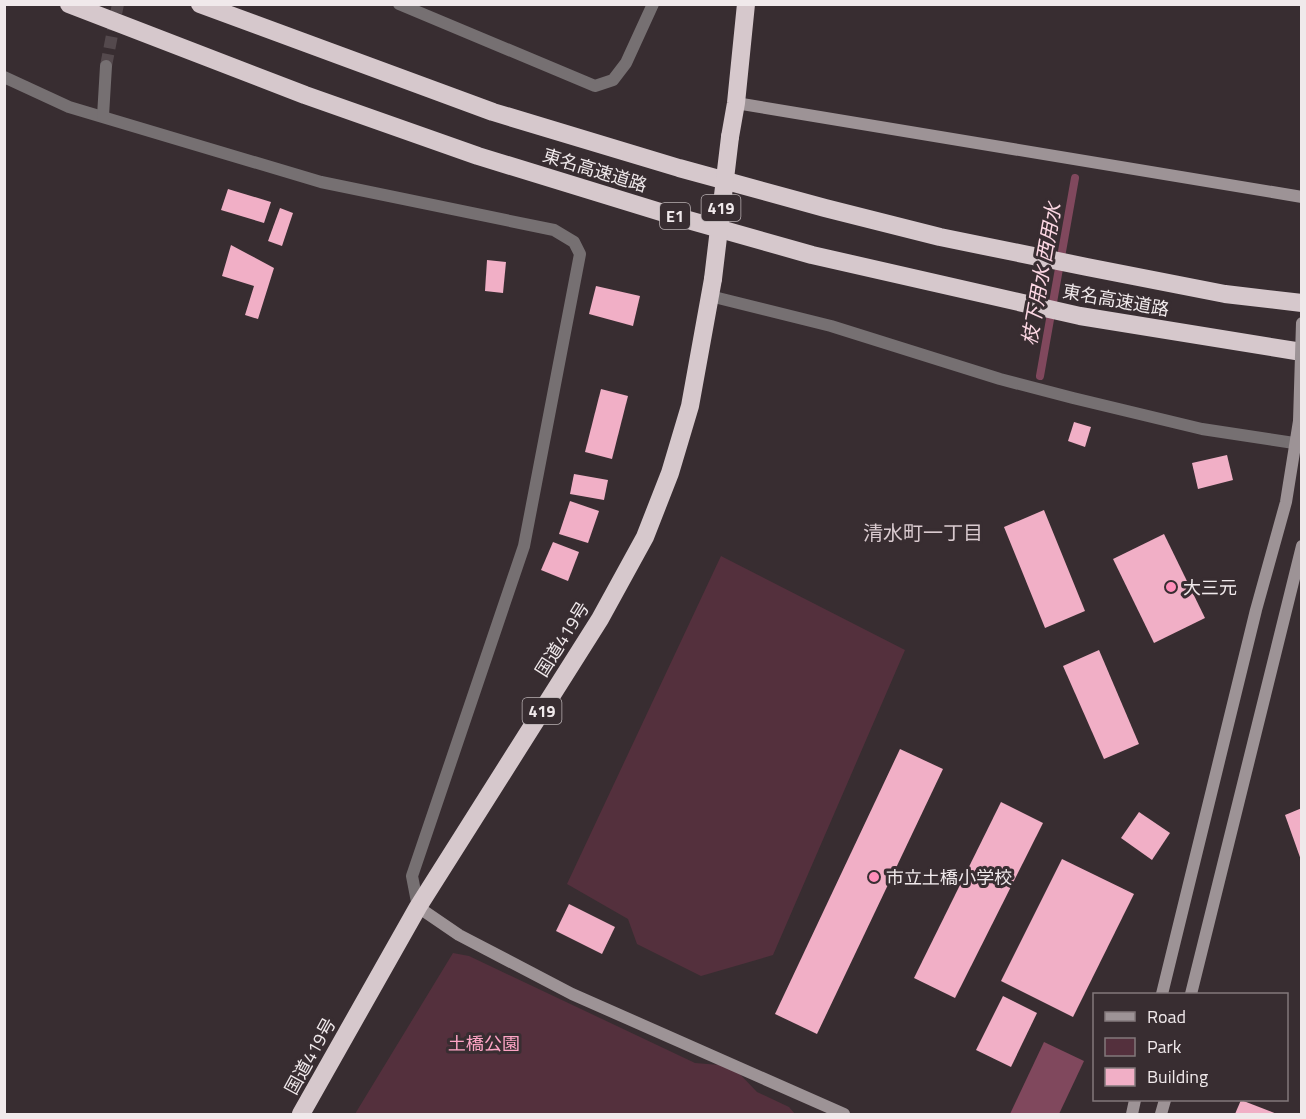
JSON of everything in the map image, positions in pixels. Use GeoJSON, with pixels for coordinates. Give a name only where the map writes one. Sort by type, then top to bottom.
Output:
{"type":"FeatureCollection","features":[{"type":"Feature","properties":{"kind":"highway","name":"東名高速道路"},"geometry":{"type":"LineString","coordinates":[[69,4],[305,95],[478,156],[767,243],[904,278],[1080,316],[1302,352]]}},
{"type":"Feature","properties":{"kind":"highway","name":"東名高速道路"},"geometry":{"type":"LineString","coordinates":[[200,4],[493,112],[679,168],[825,208],[940,237],[1144,278],[1225,294],[1302,303]]}},
{"type":"Feature","properties":{"kind":"highway","name":"419"},"geometry":{"type":"LineString","coordinates":[[736,103],[746,4]]}},
{"type":"Feature","properties":{"kind":"highway","name":"国道419号"},"geometry":{"type":"LineString","coordinates":[[301,1114],[418,907],[600,619],[645,537],[670,473],[690,406],[712,288],[736,103]]}},
{"type":"Feature","properties":{"kind":"street"},"geometry":{"type":"LineString","coordinates":[[399,4],[595,87],[613,80],[626,63],[653,4]]}},
{"type":"Feature","properties":{"kind":"street"},"geometry":{"type":"LineString","coordinates":[[103,116],[106,66]]}},
{"type":"Feature","properties":{"kind":"street"},"geometry":{"type":"LineString","coordinates":[[4,77],[69,107],[321,182],[554,230],[574,242],[580,254],[524,546],[412,876],[418,907],[459,935],[572,994],[844,1114]]}},
{"type":"Feature","properties":{"kind":"street"},"geometry":{"type":"LineString","coordinates":[[736,103],[1302,197]]}},
{"type":"Feature","properties":{"kind":"street"},"geometry":{"type":"LineString","coordinates":[[712,288],[1000,379],[1202,429],[1294,443]]}},
{"type":"Feature","properties":{"kind":"street"},"geometry":{"type":"LineString","coordinates":[[1162,993],[1256,610],[1286,502],[1299,421],[1302,323]]}},
{"type":"Feature","properties":{"kind":"street"},"geometry":{"type":"LineString","coordinates":[[1191,993],[1302,546]]}},
{"type":"Feature","properties":{"kind":"green space"},"geometry":{"type":"Polygon","coordinates":[[[721,556],[905,650],[773,955],[701,976],[637,944],[628,919],[567,884],[721,556]]]}},
{"type":"Feature","properties":{"kind":"green space","name":"土橋公園"},"geometry":{"type":"Polygon","coordinates":[[[453,953],[469,956],[695,1063],[732,1066],[757,1092],[789,1107],[795,1114],[355,1114],[453,953]]]}},
{"type":"Feature","properties":{"kind":"shaded area"},"geometry":{"type":"Polygon","coordinates":[[[1044,1042],[1084,1061],[1059,1114],[1010,1114],[1044,1042]]]}},
{"type":"Feature","properties":{"kind":"building"},"geometry":{"type":"Polygon","coordinates":[[[228,189],[271,202],[264,223],[221,210],[228,189]]]}},
{"type":"Feature","properties":{"kind":"building"},"geometry":{"type":"Polygon","coordinates":[[[280,208],[293,213],[282,246],[268,241],[280,208]]]}},
{"type":"Feature","properties":{"kind":"building"},"geometry":{"type":"Polygon","coordinates":[[[231,245],[274,268],[258,319],[245,315],[254,286],[222,276],[231,245]]]}},
{"type":"Feature","properties":{"kind":"building"},"geometry":{"type":"Polygon","coordinates":[[[487,260],[506,262],[503,293],[485,291],[487,260]]]}},
{"type":"Feature","properties":{"kind":"building"},"geometry":{"type":"Polygon","coordinates":[[[596,286],[640,296],[633,326],[589,314],[596,286]]]}},
{"type":"Feature","properties":{"kind":"building"},"geometry":{"type":"Polygon","coordinates":[[[601,389],[628,396],[612,459],[585,452],[601,389]]]}},
{"type":"Feature","properties":{"kind":"building"},"geometry":{"type":"Polygon","coordinates":[[[1074,422],[1091,427],[1085,447],[1068,441],[1074,422]]]}},
{"type":"Feature","properties":{"kind":"building"},"geometry":{"type":"Polygon","coordinates":[[[1227,455],[1233,480],[1198,489],[1192,463],[1227,455]]]}},
{"type":"Feature","properties":{"kind":"building"},"geometry":{"type":"Polygon","coordinates":[[[574,474],[608,480],[604,500],[570,494],[574,474]]]}},
{"type":"Feature","properties":{"kind":"building"},"geometry":{"type":"Polygon","coordinates":[[[570,501],[599,511],[588,543],[559,534],[570,501]]]}},
{"type":"Feature","properties":{"kind":"building"},"geometry":{"type":"Polygon","coordinates":[[[1044,510],[1085,611],[1045,628],[1004,527],[1044,510]]]}},
{"type":"Feature","properties":{"kind":"building"},"geometry":{"type":"Polygon","coordinates":[[[1164,534],[1205,618],[1154,643],[1113,559],[1164,534]]]}},
{"type":"Feature","properties":{"kind":"building"},"geometry":{"type":"Polygon","coordinates":[[[553,542],[579,552],[568,581],[541,570],[553,542]]]}},
{"type":"Feature","properties":{"kind":"building"},"geometry":{"type":"Polygon","coordinates":[[[1099,650],[1139,744],[1104,759],[1063,666],[1099,650]]]}},
{"type":"Feature","properties":{"kind":"building"},"geometry":{"type":"Polygon","coordinates":[[[900,749],[943,769],[817,1034],[775,1014],[900,749]]]}},
{"type":"Feature","properties":{"kind":"building"},"geometry":{"type":"Polygon","coordinates":[[[1001,802],[1043,823],[955,998],[914,978],[1001,802]]]}},
{"type":"Feature","properties":{"kind":"building"},"geometry":{"type":"Polygon","coordinates":[[[1302,808],[1302,860],[1301,860],[1285,815],[1302,808]]]}},
{"type":"Feature","properties":{"kind":"building"},"geometry":{"type":"Polygon","coordinates":[[[1139,812],[1170,833],[1152,860],[1121,838],[1139,812]]]}},
{"type":"Feature","properties":{"kind":"building"},"geometry":{"type":"Polygon","coordinates":[[[1062,859],[1134,894],[1073,1017],[1001,981],[1062,859]]]}},
{"type":"Feature","properties":{"kind":"building"},"geometry":{"type":"Polygon","coordinates":[[[569,904],[615,927],[602,954],[556,931],[569,904]]]}},
{"type":"Feature","properties":{"kind":"building"},"geometry":{"type":"Polygon","coordinates":[[[1003,996],[1037,1013],[1011,1067],[976,1050],[1003,996]]]}},
{"type":"Feature","properties":{"kind":"building"},"geometry":{"type":"Polygon","coordinates":[[[1241,1101],[1244,1101],[1277,1114],[1235,1114],[1241,1101]]]}},
{"type":"Feature","properties":{"kind":"waterway","name":"枝下用水 西用水"},"geometry":{"type":"LineString","coordinates":[[1040,376],[1075,178]]}},
{"type":"Feature","properties":{"kind":"tunnel"},"geometry":{"type":"LineString","coordinates":[[106,66],[118,4]]}},
{"type":"Feature","properties":{"kind":"place","name":"大三元"},"geometry":{"type":"Point","coordinates":[1171,587]}},
{"type":"Feature","properties":{"kind":"place","name":"市立土橋小学校"},"geometry":{"type":"Point","coordinates":[874,877]}},
{"type":"Feature","properties":{"kind":"district","name":"清水町一丁目"},"geometry":{"type":"Point","coordinates":[923,532]}}]}
